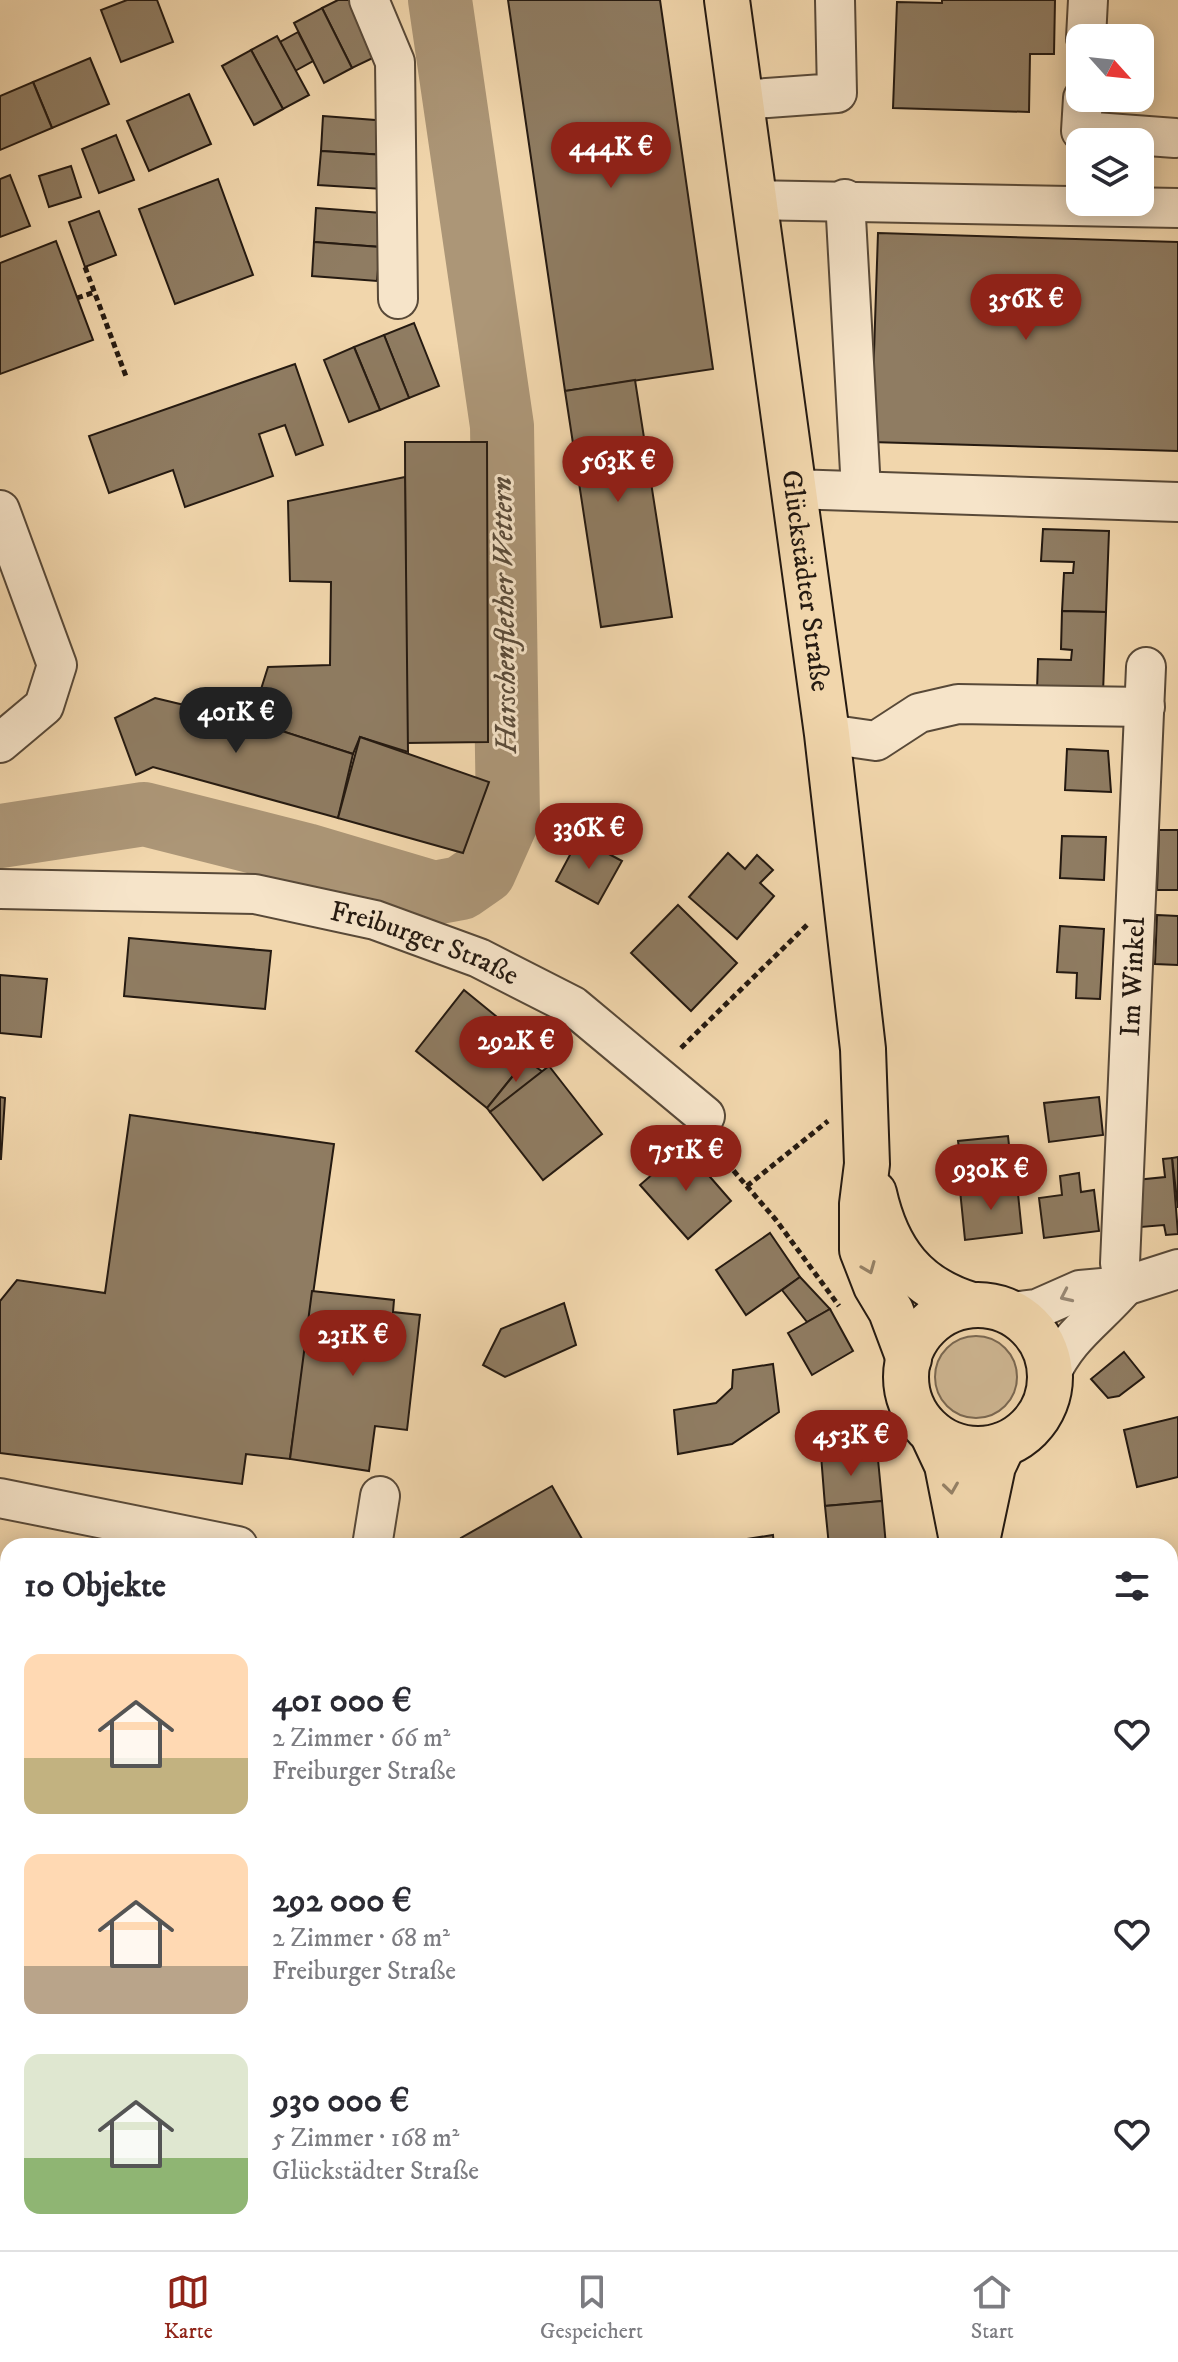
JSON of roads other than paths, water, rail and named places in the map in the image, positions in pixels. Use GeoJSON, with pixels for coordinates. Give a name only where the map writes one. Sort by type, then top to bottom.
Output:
{"type":"FeatureCollection","features":[{"type":"Feature","properties":{"kind":"main road","name":"Glückstädter Straße"},"geometry":{"type":"LineString","coordinates":[[727,0],[827,734],[867,1091],[862,1250],[909,1359]]}},
{"type":"Feature","properties":{"kind":"main road","name":"Glückstädter Straße"},"geometry":{"type":"LineString","coordinates":[[867,1164],[880,1221],[901,1259],[919,1280],[934,1291],[990,1309]]}},
{"type":"Feature","properties":{"kind":"main road"},"geometry":{"type":"LineString","coordinates":[[932,1433],[962,1448],[1003,1445],[1023,1434],[1037,1418],[1047,1398],[1050,1376],[1047,1355],[1037,1335],[990,1309],[951,1310],[932,1322],[917,1338],[909,1359],[909,1396],[917,1416],[932,1433],[947,1465],[961,1538]]}},
{"type":"Feature","properties":{"kind":"main road"},"geometry":{"type":"LineString","coordinates":[[978,1538],[993,1466],[1003,1445]]}},
{"type":"Feature","properties":{"kind":"street"},"geometry":{"type":"LineString","coordinates":[[369,0],[395,62],[398,299]]}},
{"type":"Feature","properties":{"kind":"street"},"geometry":{"type":"LineString","coordinates":[[739,100],[837,93],[835,0]]}},
{"type":"Feature","properties":{"kind":"street"},"geometry":{"type":"LineString","coordinates":[[1087,24],[1088,0]]}},
{"type":"Feature","properties":{"kind":"street"},"geometry":{"type":"LineString","coordinates":[[1082,112],[1081,131],[1175,138]]}},
{"type":"Feature","properties":{"kind":"street"},"geometry":{"type":"LineString","coordinates":[[845,199],[861,490]]}},
{"type":"Feature","properties":{"kind":"street"},"geometry":{"type":"LineString","coordinates":[[752,200],[845,199],[1178,208]]}},
{"type":"Feature","properties":{"kind":"street"},"geometry":{"type":"LineString","coordinates":[[792,489],[1178,502]]}},
{"type":"Feature","properties":{"kind":"street"},"geometry":{"type":"LineString","coordinates":[[0,510],[57,665],[44,706],[0,743]]}},
{"type":"Feature","properties":{"kind":"street","name":"Im Winkel"},"geometry":{"type":"LineString","coordinates":[[1125,1286],[1120,1263],[1146,667]]}},
{"type":"Feature","properties":{"kind":"street"},"geometry":{"type":"LineString","coordinates":[[827,734],[876,741],[919,713],[958,704],[1145,707]]}},
{"type":"Feature","properties":{"kind":"street","name":"Freiburger Straße"},"geometry":{"type":"LineString","coordinates":[[0,889],[255,894],[375,920],[479,958],[573,1006],[705,1116]]}},
{"type":"Feature","properties":{"kind":"street"},"geometry":{"type":"LineString","coordinates":[[990,1309],[1037,1309],[1080,1290],[1125,1286],[1178,1269]]}},
{"type":"Feature","properties":{"kind":"street"},"geometry":{"type":"LineString","coordinates":[[1050,1376],[1068,1342],[1099,1317],[1125,1286]]}},
{"type":"Feature","properties":{"kind":"street"},"geometry":{"type":"LineString","coordinates":[[373,1538],[380,1496]]}},
{"type":"Feature","properties":{"kind":"street"},"geometry":{"type":"LineString","coordinates":[[0,1498],[195,1538]]}},
{"type":"Feature","properties":{"kind":"waterway","name":"Harschenflether Wettern"},"geometry":{"type":"LineString","coordinates":[[0,836],[144,814],[306,855],[434,893],[461,888],[484,872],[508,818],[502,426],[440,0]]}}]}
